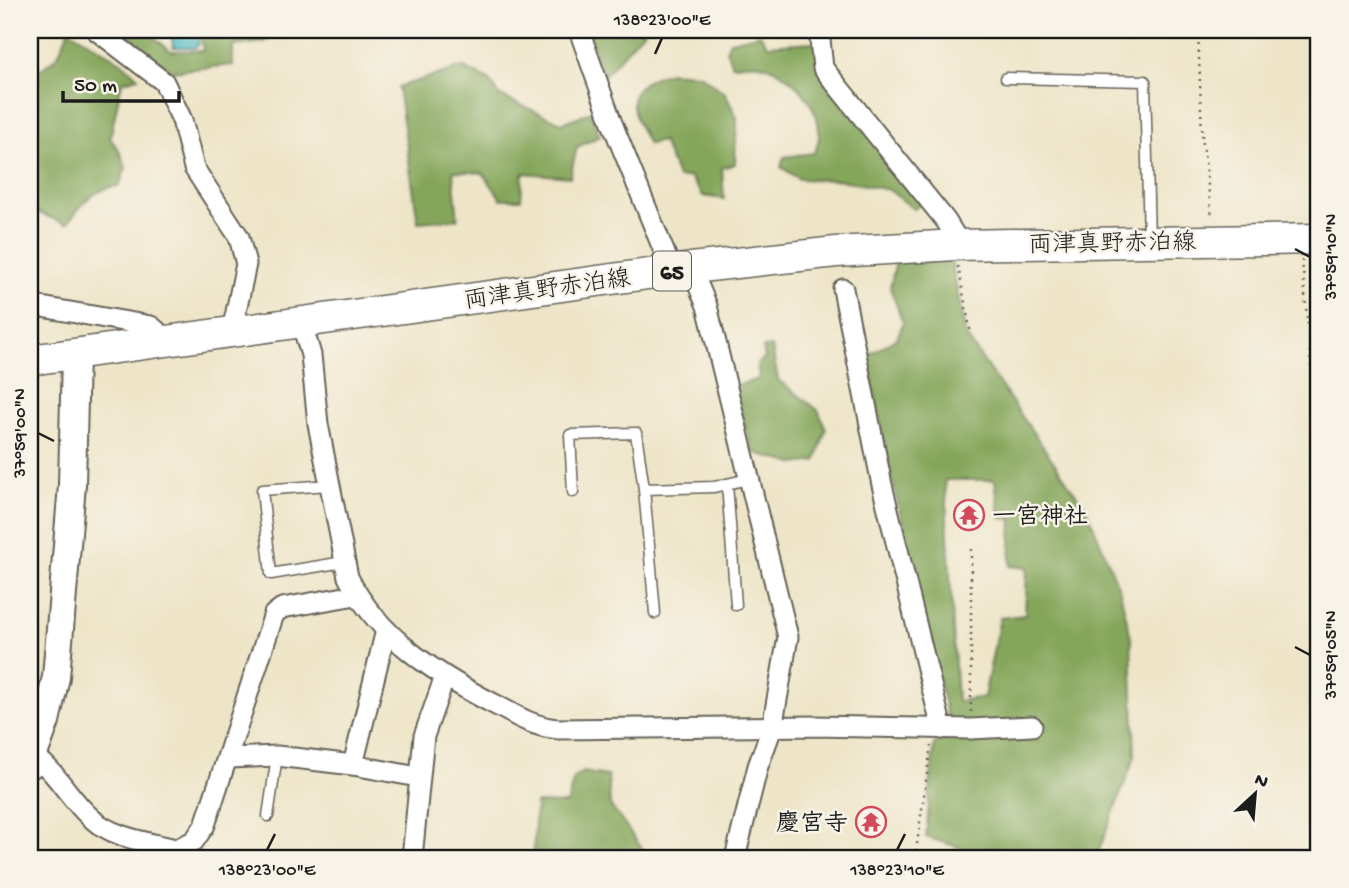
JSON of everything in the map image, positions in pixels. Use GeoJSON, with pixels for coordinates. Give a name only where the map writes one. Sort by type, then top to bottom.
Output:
{"type":"FeatureCollection","features":[{"type":"Feature","properties":{"kind":"main road","name":"両津真野赤泊線"},"geometry":{"type":"LineString","coordinates":[[30,360],[682,269],[836,252],[956,245],[1310,239]]}},
{"type":"Feature","properties":{"kind":"street"},"geometry":{"type":"LineString","coordinates":[[96,30],[164,82],[182,120],[194,168],[239,237],[246,264],[232,331]]}},
{"type":"Feature","properties":{"kind":"street"},"geometry":{"type":"LineString","coordinates":[[579,30],[611,123],[682,269],[707,306],[788,638],[772,727],[758,766],[735,858]]}},
{"type":"Feature","properties":{"kind":"street"},"geometry":{"type":"LineString","coordinates":[[819,30],[823,68],[946,221],[954,234],[956,245]]}},
{"type":"Feature","properties":{"kind":"street"},"geometry":{"type":"LineString","coordinates":[[843,289],[882,485],[938,729]]}},
{"type":"Feature","properties":{"kind":"street"},"geometry":{"type":"LineString","coordinates":[[30,305],[151,326],[157,331],[159,341]]}},
{"type":"Feature","properties":{"kind":"street"},"geometry":{"type":"LineString","coordinates":[[302,321],[311,355],[318,424],[344,562],[356,595],[386,630],[444,679],[538,727],[971,729],[1032,726]]}},
{"type":"Feature","properties":{"kind":"street"},"geometry":{"type":"LineString","coordinates":[[75,354],[72,485],[56,677],[46,721],[31,758],[61,781],[89,817],[110,831],[176,849],[194,841],[205,825],[230,758],[274,614],[282,608],[356,595]]}},
{"type":"Feature","properties":{"kind":"street"},"geometry":{"type":"LineString","coordinates":[[353,765],[386,630]]}},
{"type":"Feature","properties":{"kind":"street"},"geometry":{"type":"LineString","coordinates":[[412,858],[424,736],[444,679]]}},
{"type":"Feature","properties":{"kind":"street"},"geometry":{"type":"LineString","coordinates":[[230,758],[277,756],[353,765],[418,777]]}},
{"type":"Feature","properties":{"kind":"lane"},"geometry":{"type":"LineString","coordinates":[[1006,78],[1145,82],[1149,241]]}},
{"type":"Feature","properties":{"kind":"lane"},"geometry":{"type":"LineString","coordinates":[[573,492],[570,435],[636,433],[655,613]]}},
{"type":"Feature","properties":{"kind":"lane"},"geometry":{"type":"LineString","coordinates":[[644,489],[727,484],[748,479]]}},
{"type":"Feature","properties":{"kind":"lane"},"geometry":{"type":"LineString","coordinates":[[727,484],[736,605]]}},
{"type":"Feature","properties":{"kind":"lane"},"geometry":{"type":"LineString","coordinates":[[329,485],[262,490],[271,573],[344,562]]}},
{"type":"Feature","properties":{"kind":"lane"},"geometry":{"type":"LineString","coordinates":[[268,816],[277,756]]}},
{"type":"Feature","properties":{"kind":"path"},"geometry":{"type":"LineString","coordinates":[[841,30],[846,35],[1212,30]]}},
{"type":"Feature","properties":{"kind":"path"},"geometry":{"type":"LineString","coordinates":[[1198,30],[1202,136],[1214,239]]}},
{"type":"Feature","properties":{"kind":"path"},"geometry":{"type":"LineString","coordinates":[[1310,239],[1319,456]]}},
{"type":"Feature","properties":{"kind":"path"},"geometry":{"type":"LineString","coordinates":[[956,245],[971,334]]}},
{"type":"Feature","properties":{"kind":"path"},"geometry":{"type":"LineString","coordinates":[[971,549],[971,729]]}},
{"type":"Feature","properties":{"kind":"path"},"geometry":{"type":"LineString","coordinates":[[915,858],[938,729]]}},
{"type":"Feature","properties":{"kind":"green space"},"geometry":{"type":"Polygon","coordinates":[[[69,30],[121,62],[138,77],[122,82],[110,138],[119,150],[126,168],[119,186],[95,194],[67,224],[31,210],[30,144],[38,117],[31,94],[32,76],[57,57],[69,30]]]}},
{"type":"Feature","properties":{"kind":"green space"},"geometry":{"type":"Polygon","coordinates":[[[121,30],[145,30],[171,51],[203,51],[201,30],[283,30],[264,42],[233,46],[233,65],[172,71],[121,30]]]}},
{"type":"Feature","properties":{"kind":"green space"},"geometry":{"type":"Polygon","coordinates":[[[587,30],[645,30],[603,77],[587,30]]]}},
{"type":"Feature","properties":{"kind":"green space"},"geometry":{"type":"Polygon","coordinates":[[[760,34],[768,45],[813,42],[922,203],[914,209],[889,190],[841,180],[799,179],[781,167],[784,157],[814,153],[819,139],[818,125],[807,98],[786,76],[760,64],[732,65],[726,50],[730,41],[760,34]]]}},
{"type":"Feature","properties":{"kind":"green space"},"geometry":{"type":"Polygon","coordinates":[[[462,67],[489,80],[500,96],[562,123],[590,112],[600,136],[577,147],[570,177],[523,173],[521,199],[501,199],[483,173],[453,171],[458,219],[418,222],[398,87],[462,67]]]}},
{"type":"Feature","properties":{"kind":"green space"},"geometry":{"type":"Polygon","coordinates":[[[670,72],[699,74],[725,93],[737,118],[735,164],[722,168],[724,199],[703,196],[690,177],[678,178],[662,141],[648,144],[641,131],[633,108],[636,90],[654,77],[670,72]]]}},
{"type":"Feature","properties":{"kind":"green space"},"geometry":{"type":"Polygon","coordinates":[[[951,260],[966,336],[1087,510],[1120,591],[1131,638],[1135,756],[1096,858],[967,858],[968,850],[926,837],[934,744],[952,736],[890,470],[867,356],[897,338],[903,323],[890,287],[896,262],[951,260]],[[945,480],[957,701],[984,697],[1000,618],[1025,615],[1027,568],[1010,566],[1012,519],[1000,518],[995,480],[945,480]]]}},
{"type":"Feature","properties":{"kind":"green space"},"geometry":{"type":"Polygon","coordinates":[[[772,347],[778,380],[818,410],[826,429],[816,461],[794,464],[752,452],[734,386],[759,379],[757,364],[765,358],[763,348],[772,347]]]}},
{"type":"Feature","properties":{"kind":"green space"},"geometry":{"type":"Polygon","coordinates":[[[583,772],[608,776],[610,805],[644,851],[643,858],[533,858],[536,803],[567,804],[574,778],[583,772]]]}},
{"type":"Feature","properties":{"kind":"water"},"geometry":{"type":"Polygon","coordinates":[[[171,30],[198,30],[199,44],[195,48],[173,47],[171,30]]]}},
{"type":"Feature","properties":{"kind":"place","name":"一宮神社"},"geometry":{"type":"Point","coordinates":[969,515]}},
{"type":"Feature","properties":{"kind":"place","name":"慶宮寺"},"geometry":{"type":"Point","coordinates":[871,822]}}]}
